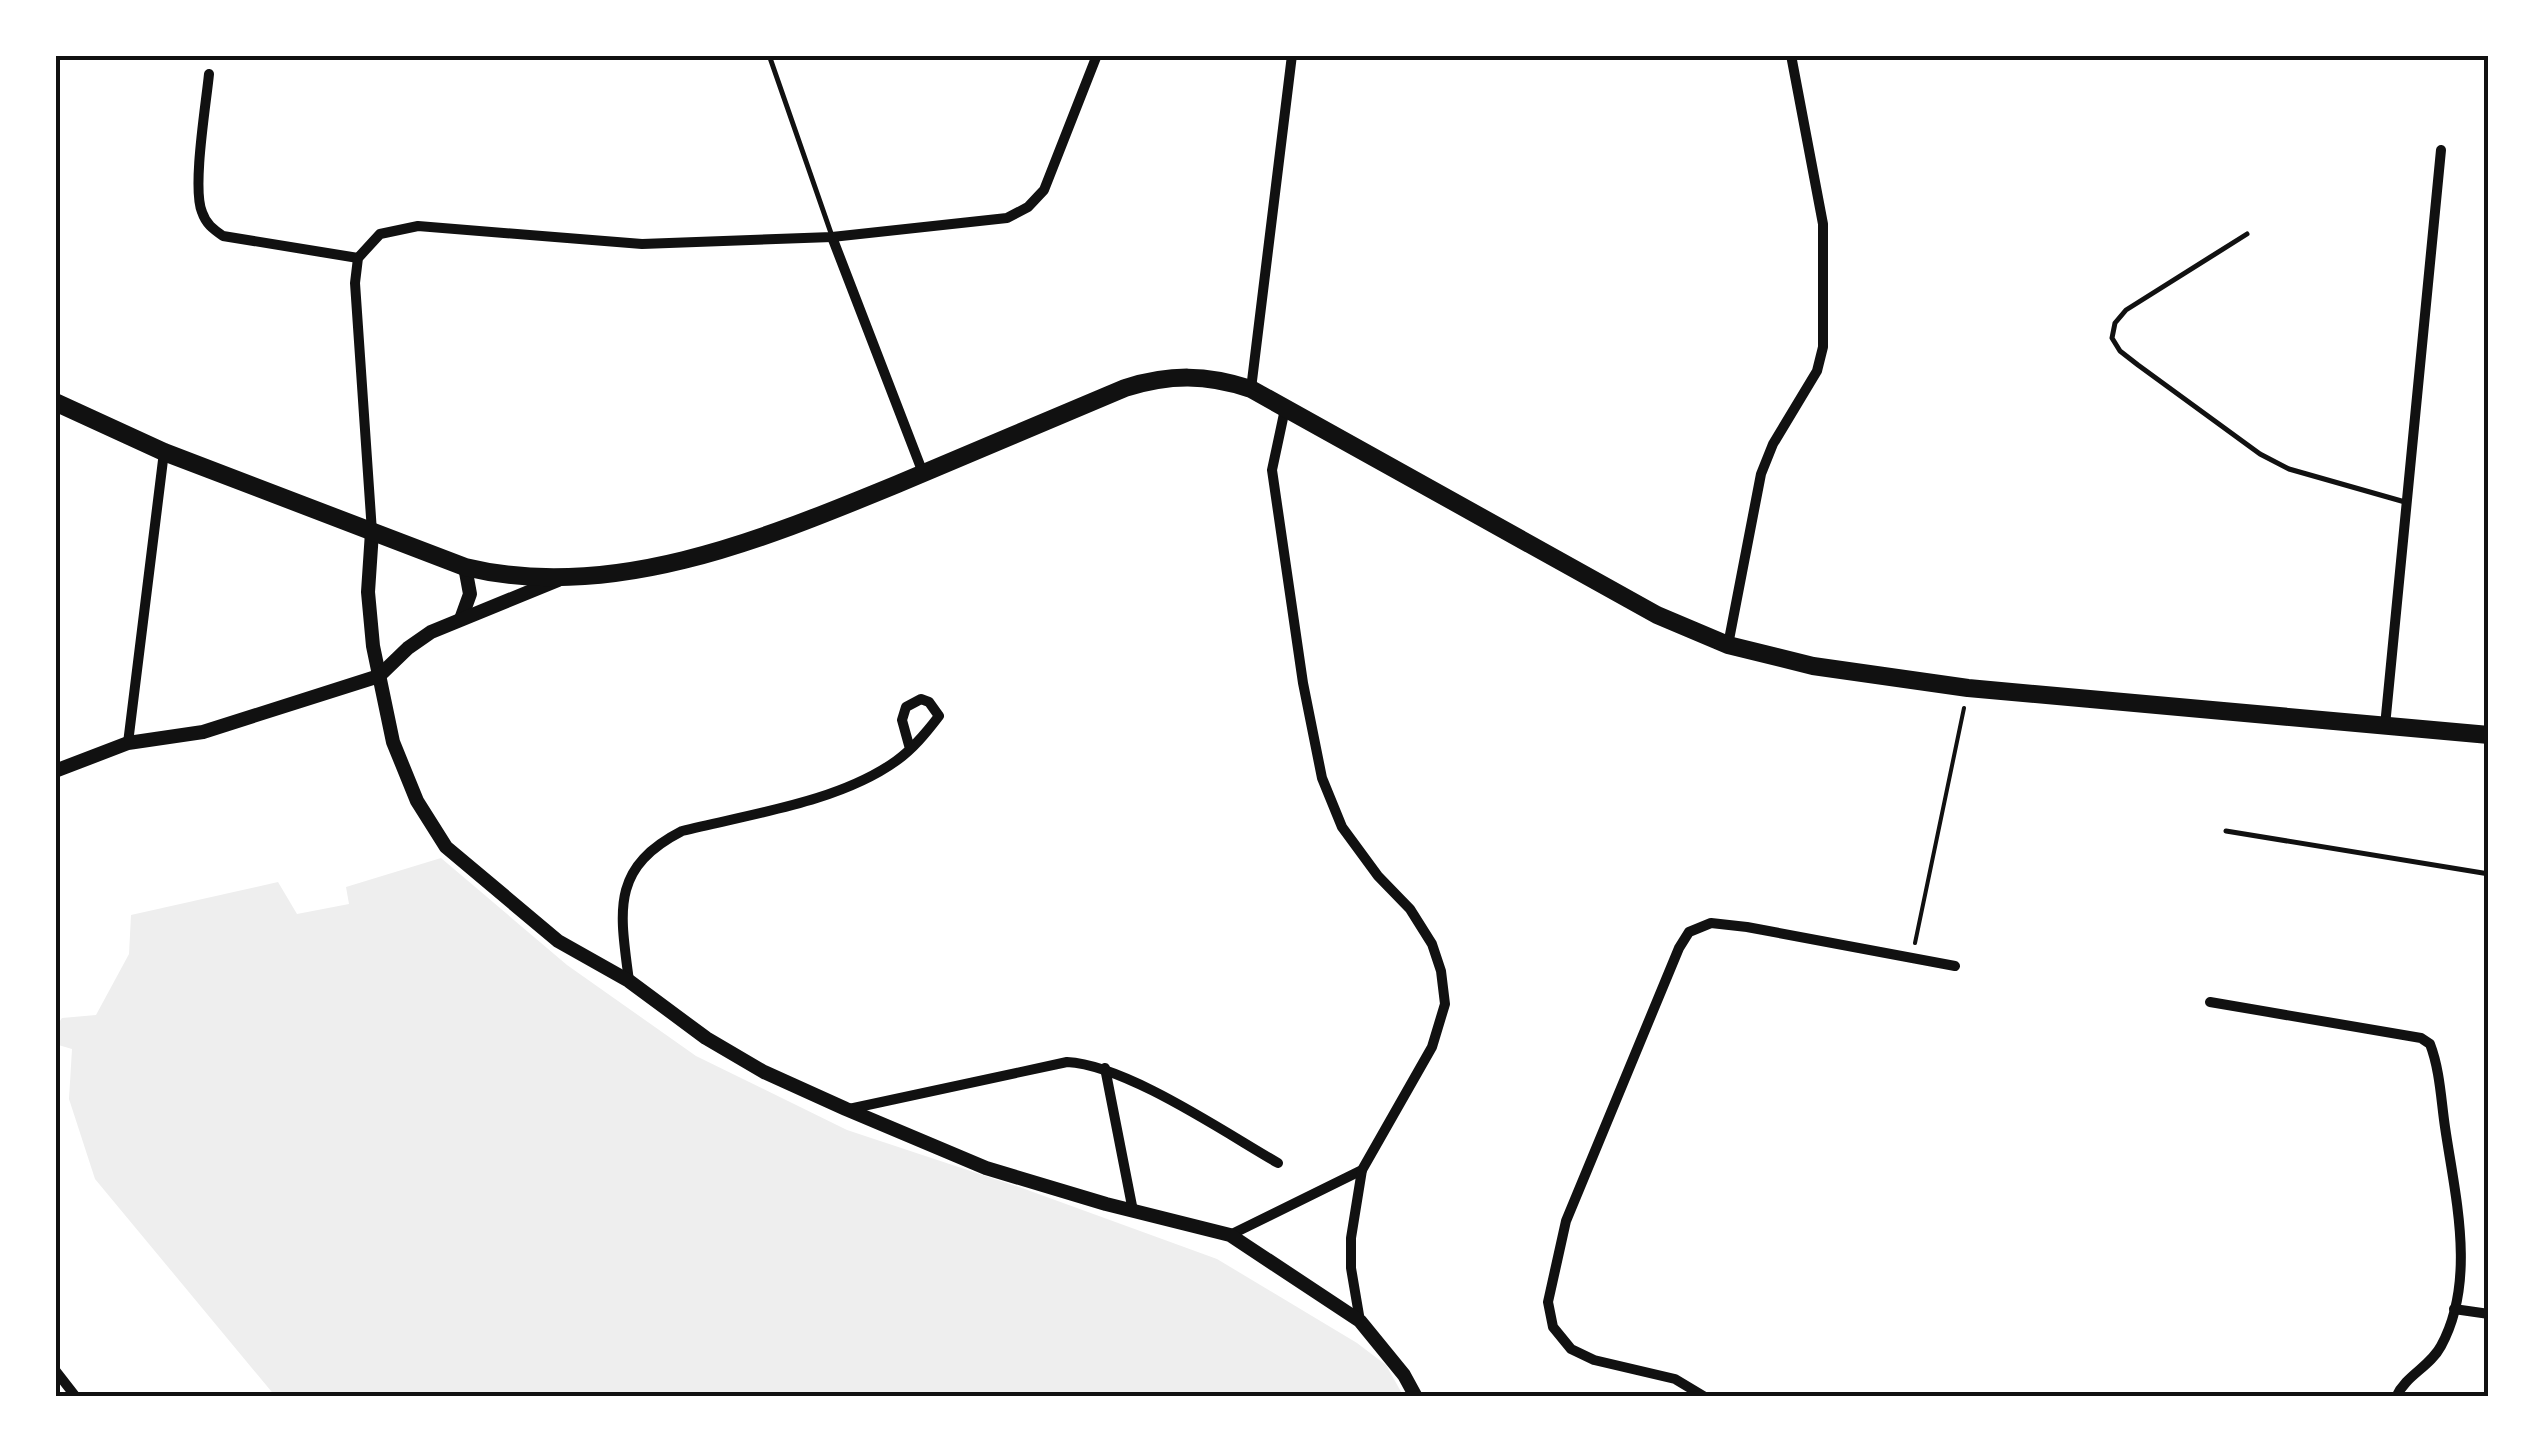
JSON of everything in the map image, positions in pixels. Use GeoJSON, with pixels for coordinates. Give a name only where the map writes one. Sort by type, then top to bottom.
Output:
{"type":"FeatureCollection","features":[{"type":"Feature","properties":{"kind":"main road"},"geometry":{"type":"LineString","coordinates":[[55,402],[164,452],[465,567],[499,575],[562,578],[662,563],[738,544],[922,473],[1124,388],[1160,377],[1218,378],[1252,389],[1657,614],[1728,645],[1832,669],[1968,688],[2489,735]]}},
{"type":"Feature","properties":{"kind":"street"},"geometry":{"type":"LineString","coordinates":[[1097,55],[1044,190],[1028,207],[1007,218],[832,237],[642,244],[418,226],[380,234],[358,258],[355,283],[372,532],[368,592],[392,742],[417,801],[446,848],[558,940],[629,981],[706,1038],[764,1072],[986,1168],[1230,1235],[1360,1321],[1404,1375],[1416,1397]]}},
{"type":"Feature","properties":{"kind":"street"},"geometry":{"type":"LineString","coordinates":[[1252,389],[1292,55]]}},
{"type":"Feature","properties":{"kind":"street"},"geometry":{"type":"LineString","coordinates":[[1728,645],[1762,474],[1773,444],[1817,371],[1823,347],[1823,224],[1791,55]]}},
{"type":"Feature","properties":{"kind":"street"},"geometry":{"type":"LineString","coordinates":[[209,74],[199,189],[200,209],[209,226],[223,236],[358,258]]}},
{"type":"Feature","properties":{"kind":"street"},"geometry":{"type":"LineString","coordinates":[[2385,726],[2441,150]]}},
{"type":"Feature","properties":{"kind":"street"},"geometry":{"type":"LineString","coordinates":[[832,237],[922,473]]}},
{"type":"Feature","properties":{"kind":"street"},"geometry":{"type":"LineString","coordinates":[[1285,408],[1272,470],[1302,683],[1322,778],[1342,827],[1378,876],[1410,910],[1432,944],[1442,971],[1444,1004],[1432,1047],[1362,1170],[1351,1238],[1351,1268],[1360,1321]]}},
{"type":"Feature","properties":{"kind":"street"},"geometry":{"type":"LineString","coordinates":[[128,743],[164,452]]}},
{"type":"Feature","properties":{"kind":"street"},"geometry":{"type":"LineString","coordinates":[[461,619],[470,594],[465,567]]}},
{"type":"Feature","properties":{"kind":"street"},"geometry":{"type":"LineString","coordinates":[[55,770],[128,743],[203,732],[379,676],[408,648],[461,619],[562,578]]}},
{"type":"Feature","properties":{"kind":"street"},"geometry":{"type":"LineString","coordinates":[[629,981],[620,912],[625,890],[641,861],[659,843],[682,831],[840,791],[894,762],[910,749],[939,716],[929,702],[921,699],[906,708],[902,720],[910,749]]}},
{"type":"Feature","properties":{"kind":"street"},"geometry":{"type":"LineString","coordinates":[[1706,1397],[1675,1379],[1594,1360],[1572,1349],[1553,1327],[1548,1302],[1566,1220],[1689,932],[1710,923],[1746,927],[1955,966]]}},
{"type":"Feature","properties":{"kind":"street"},"geometry":{"type":"LineString","coordinates":[[2210,1002],[2421,1038],[2430,1044],[2460,1232],[2461,1264],[2454,1309],[2442,1345],[2430,1361],[2402,1384],[2396,1397]]}},
{"type":"Feature","properties":{"kind":"street"},"geometry":{"type":"LineString","coordinates":[[846,1109],[1067,1062],[1105,1068],[1278,1163]]}},
{"type":"Feature","properties":{"kind":"street"},"geometry":{"type":"LineString","coordinates":[[1105,1068],[1133,1211]]}},
{"type":"Feature","properties":{"kind":"street"},"geometry":{"type":"LineString","coordinates":[[1230,1235],[1362,1170]]}},
{"type":"Feature","properties":{"kind":"street"},"geometry":{"type":"LineString","coordinates":[[2454,1309],[2489,1314]]}},
{"type":"Feature","properties":{"kind":"street"},"geometry":{"type":"LineString","coordinates":[[55,1370],[76,1397]]}},
{"type":"Feature","properties":{"kind":"lane"},"geometry":{"type":"LineString","coordinates":[[769,55],[832,237]]}},
{"type":"Feature","properties":{"kind":"lane"},"geometry":{"type":"LineString","coordinates":[[2247,234],[2126,310],[2115,323],[2112,338],[2120,351],[2260,454],[2289,470],[2406,502]]}},
{"type":"Feature","properties":{"kind":"lane"},"geometry":{"type":"LineString","coordinates":[[2226,831],[2489,874]]}},
{"type":"Feature","properties":{"kind":"path"},"geometry":{"type":"LineString","coordinates":[[1910,958],[1968,688]]}},
{"type":"Feature","properties":{"kind":"shaded area"},"geometry":{"type":"Polygon","coordinates":[[[441,858],[567,965],[696,1056],[847,1130],[1217,1259],[1357,1343],[1386,1365],[1404,1397],[276,1397],[95,1179],[69,1099],[72,1049],[55,1044],[55,1028],[62,1018],[96,1015],[129,954],[131,915],[278,882],[297,914],[349,904],[346,887],[441,858]]]}}]}
